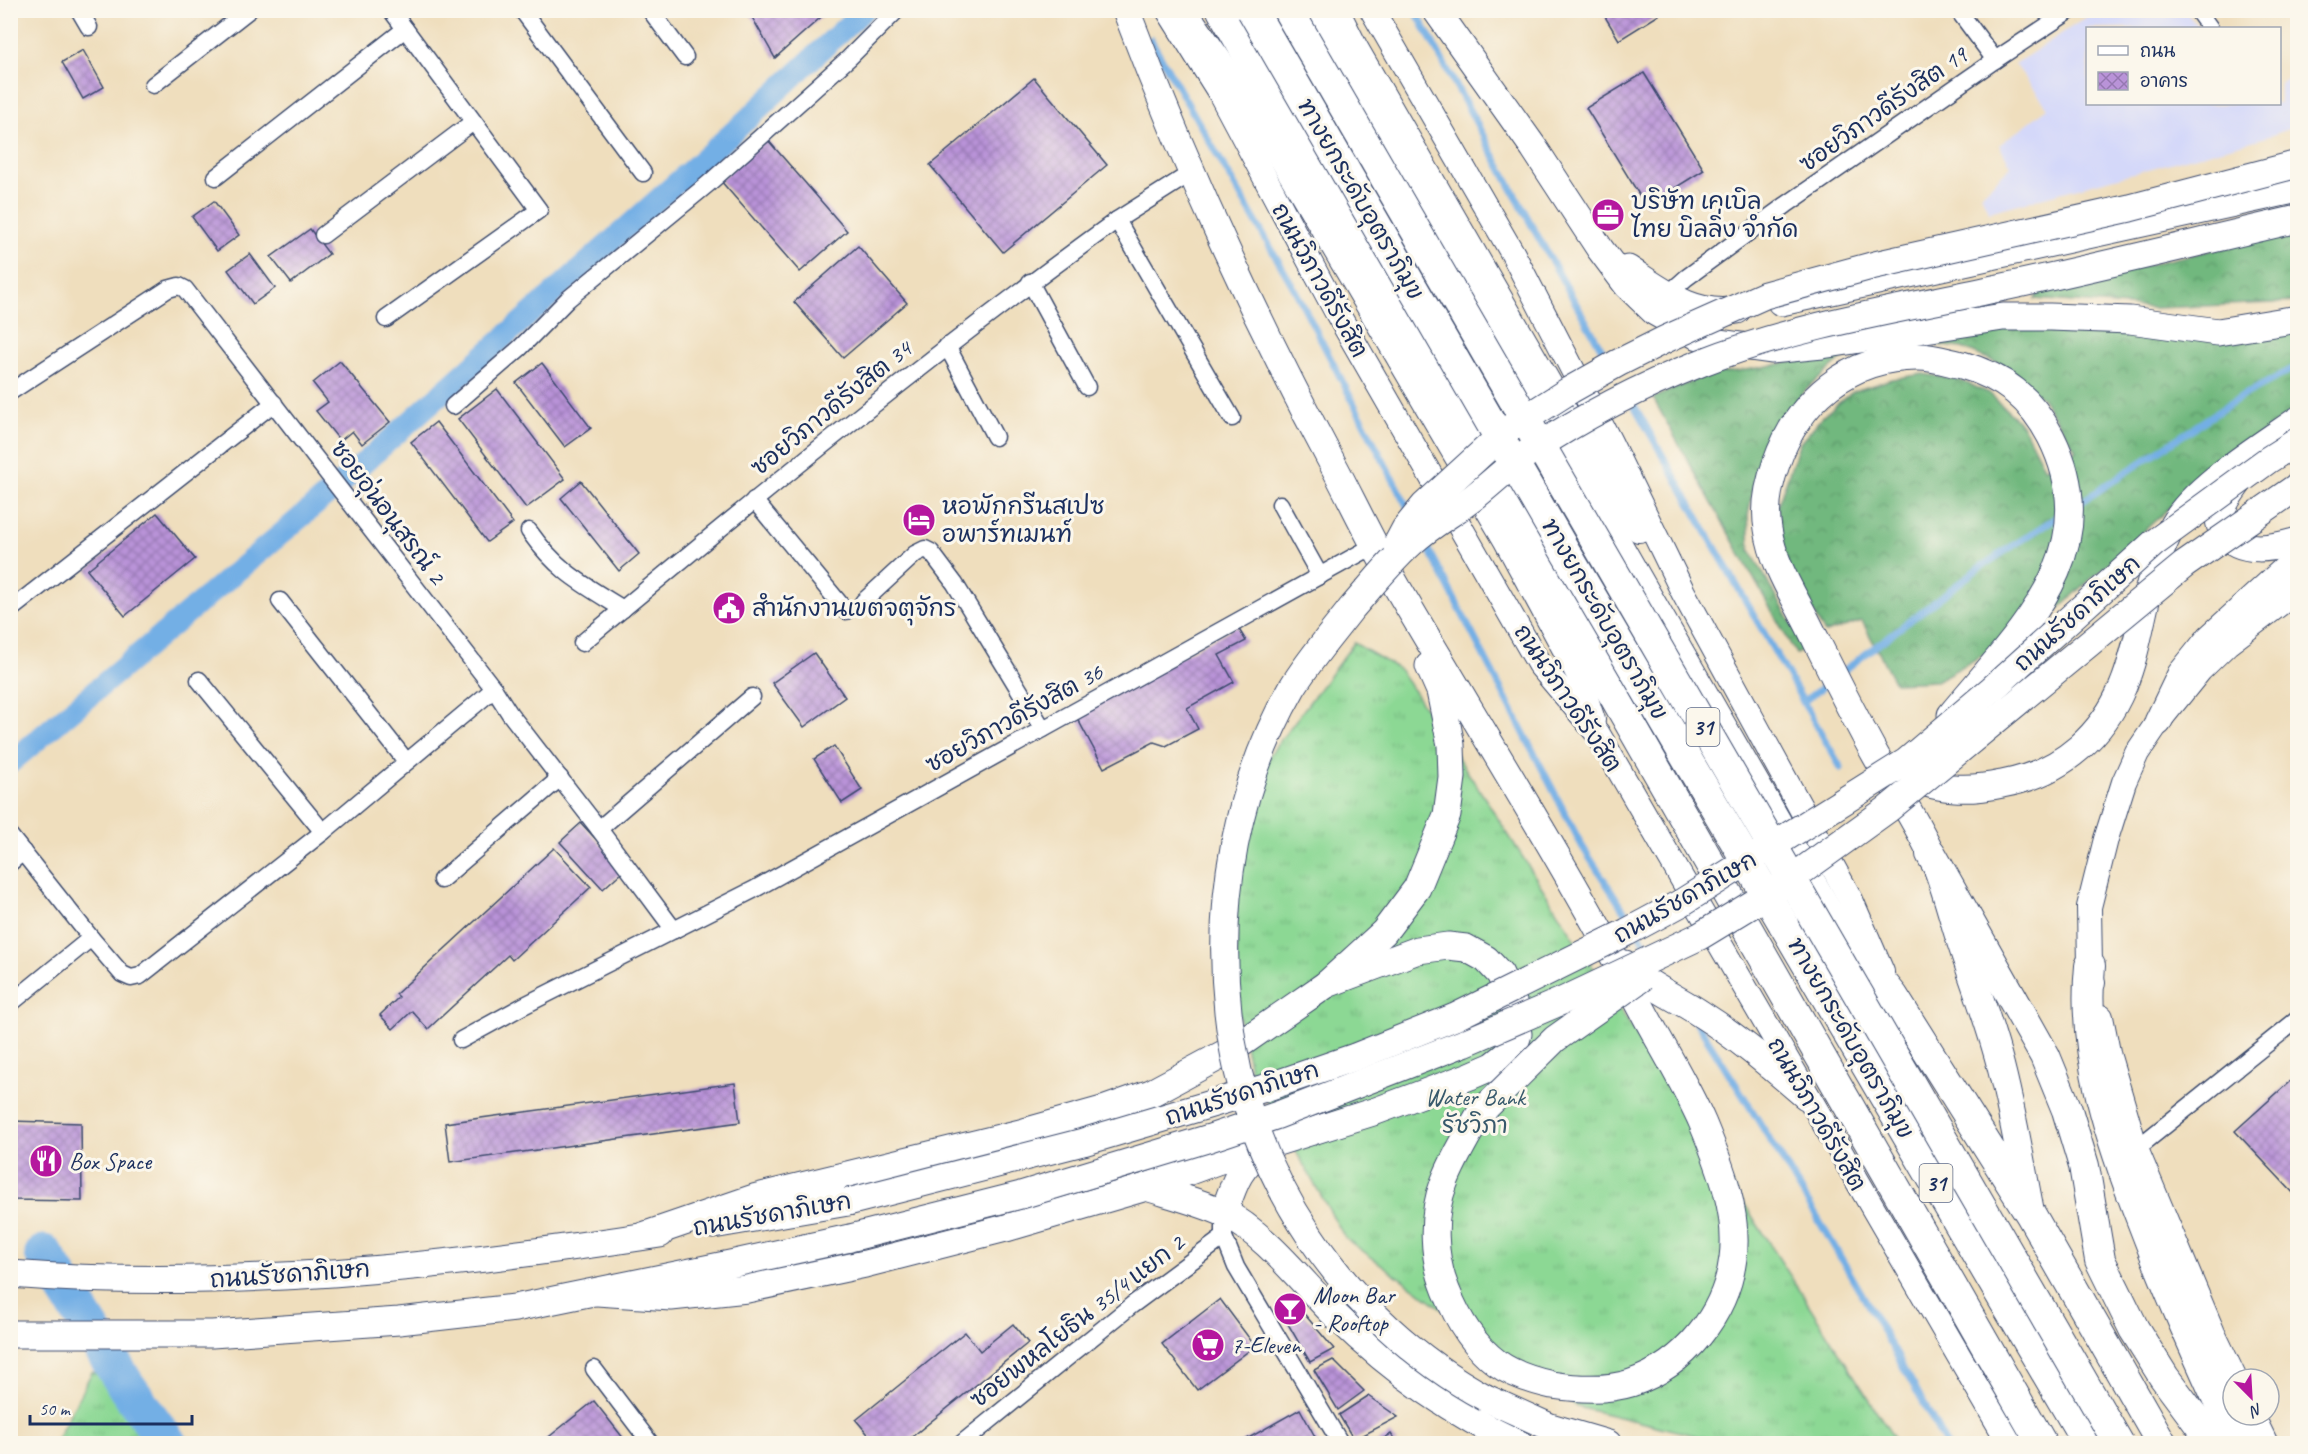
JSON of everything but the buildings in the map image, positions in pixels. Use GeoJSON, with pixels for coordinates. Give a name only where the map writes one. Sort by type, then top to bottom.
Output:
{"type":"FeatureCollection","features":[{"type":"Feature","properties":{"kind":"highway","name":"ถนนวิภาวดีรังสิต"},"geometry":{"type":"LineString","coordinates":[[1222,10],[2042,1443]]}},
{"type":"Feature","properties":{"kind":"highway","name":"ทางยกระดับอุตราภิมุข"},"geometry":{"type":"LineString","coordinates":[[1252,10],[1566,553],[2088,1443]]}},
{"type":"Feature","properties":{"kind":"highway","name":"ทางยกระดับอุตราภิมุข"},"geometry":{"type":"LineString","coordinates":[[1288,10],[2119,1443]]}},
{"type":"Feature","properties":{"kind":"highway","name":"31"},"geometry":{"type":"LineString","coordinates":[[1314,10],[1455,262],[1835,925],[1893,996],[2031,1215],[2162,1443]]}},
{"type":"Feature","properties":{"kind":"highway"},"geometry":{"type":"LineString","coordinates":[[1931,854],[2045,1056],[2067,1110],[2085,1166],[2100,1260],[2134,1329],[2164,1377],[2214,1443]]}},
{"type":"Feature","properties":{"kind":"highway"},"geometry":{"type":"LineString","coordinates":[[2090,966],[2087,993],[2088,1019],[2106,1112],[2121,1167],[2170,1293],[2238,1443]]}},
{"type":"Feature","properties":{"kind":"main road"},"geometry":{"type":"LineString","coordinates":[[1126,10],[1191,173],[1280,366],[1385,564],[1611,950],[1701,1119],[1721,1170],[1734,1236],[1734,1257],[1728,1282],[1717,1308],[1687,1350],[1659,1370],[1631,1383],[1602,1389],[1571,1388],[1544,1383],[1500,1365],[1482,1349],[1459,1321],[1439,1274],[1436,1252],[1436,1221],[1443,1185],[1481,1112],[1555,1039],[1700,936]]}},
{"type":"Feature","properties":{"kind":"main road","name":"ถนนวิภาวดีรังสิต"},"geometry":{"type":"LineString","coordinates":[[1168,10],[1220,93],[1336,310],[1539,664],[1598,734],[1806,1096],[2010,1443]]}},
{"type":"Feature","properties":{"kind":"main road"},"geometry":{"type":"LineString","coordinates":[[1185,10],[1246,98],[1378,320],[1557,633],[1578,674],[1598,734]]}},
{"type":"Feature","properties":{"kind":"main road"},"geometry":{"type":"LineString","coordinates":[[1337,10],[1356,48],[1606,480],[1683,592]]}},
{"type":"Feature","properties":{"kind":"main road","name":"31"},"geometry":{"type":"LineString","coordinates":[[1372,10],[1513,254],[1610,442],[1683,592],[1851,900],[1893,996]]}},
{"type":"Feature","properties":{"kind":"main road"},"geometry":{"type":"LineString","coordinates":[[1436,10],[1627,285],[1655,312],[1674,325],[1696,335],[1720,343],[1771,350],[1822,345],[2003,317],[2130,320],[2218,332],[2298,320]]}},
{"type":"Feature","properties":{"kind":"main road"},"geometry":{"type":"LineString","coordinates":[[1608,1443],[1550,1427],[1486,1398],[1450,1379],[1408,1346],[1362,1304],[1328,1263],[1284,1194],[1256,1129],[1239,1078],[1230,1030],[1225,987],[1224,934],[1227,882],[1249,783],[1272,727],[1294,685],[1318,650],[1385,564],[1405,529],[1424,506],[1507,430],[1570,390],[1628,358],[1766,295],[1875,265],[2130,208],[2298,164]]}},
{"type":"Feature","properties":{"kind":"main road"},"geometry":{"type":"LineString","coordinates":[[1600,249],[1682,304],[1726,312],[1851,288],[2298,189]]}},
{"type":"Feature","properties":{"kind":"main road"},"geometry":{"type":"LineString","coordinates":[[1385,564],[1526,455],[1619,400],[1708,360],[1812,327],[2006,287],[2298,219]]}},
{"type":"Feature","properties":{"kind":"main road"},"geometry":{"type":"LineString","coordinates":[[1928,744],[2043,599],[2061,563],[2068,538],[2071,507],[2067,482],[2059,456],[2045,427],[2020,394],[1996,377],[1968,367],[1921,356],[1870,364],[1851,371],[1830,385],[1793,424],[1784,440],[1766,499],[1767,529],[1781,573],[1855,717],[1931,854],[1999,1059],[2031,1215]]}},
{"type":"Feature","properties":{"kind":"main road"},"geometry":{"type":"LineString","coordinates":[[1876,755],[1910,776],[1933,785],[1961,788],[1988,787],[2018,781],[2046,771],[2072,754],[2094,735],[2122,693],[2155,566],[2174,523],[2208,486],[2298,420]]}},
{"type":"Feature","properties":{"kind":"main road"},"geometry":{"type":"LineString","coordinates":[[2268,441],[2225,502],[2219,517],[2220,527],[2231,542],[2247,546],[2272,548],[2298,541]]}},
{"type":"Feature","properties":{"kind":"main road","name":"ถนนรัชดาภิเษก"},"geometry":{"type":"LineString","coordinates":[[17,1275],[153,1281],[225,1279],[446,1264],[643,1236],[848,1202],[1083,1142],[1268,1088],[1355,1057],[1455,1017],[1681,903],[1838,807],[1906,762],[1928,744],[2154,543],[2268,460],[2298,441]]}},
{"type":"Feature","properties":{"kind":"main road","name":"ถนนรัชดาภิเษก"},"geometry":{"type":"LineString","coordinates":[[10,1334],[212,1335],[399,1322],[515,1308],[850,1238],[1022,1195],[1278,1115],[1464,1044],[1562,1001],[1700,936],[1774,891],[1888,809],[2184,565],[2298,486]]}},
{"type":"Feature","properties":{"kind":"main road"},"geometry":{"type":"LineString","coordinates":[[2158,722],[2181,674],[2210,638],[2298,558]]}},
{"type":"Feature","properties":{"kind":"main road"},"geometry":{"type":"LineString","coordinates":[[643,1236],[757,1197],[1024,1132],[1106,1109],[1151,1093],[1233,1049],[1327,984],[1384,932],[1417,888],[1447,815],[1452,777],[1451,745],[1440,692],[1385,564]]}},
{"type":"Feature","properties":{"kind":"main road"},"geometry":{"type":"LineString","coordinates":[[2229,1367],[2213,1334],[2136,1149],[2109,1057],[2090,966],[2089,907],[2106,839],[2124,782],[2137,753],[2158,722],[2200,670],[2227,644],[2298,590]]}},
{"type":"Feature","properties":{"kind":"main road"},"geometry":{"type":"LineString","coordinates":[[597,1292],[671,1297],[747,1289],[865,1264],[996,1231],[1146,1187],[1383,1108],[1485,1069],[1507,1055],[1514,1047],[1518,1034],[1514,1005],[1500,974],[1486,959],[1467,948],[1448,946],[1418,950],[1327,984]]}},
{"type":"Feature","properties":{"kind":"main road"},"geometry":{"type":"LineString","coordinates":[[1611,950],[1628,968],[1667,995],[1699,1012],[1732,1034],[1806,1096]]}},
{"type":"Feature","properties":{"kind":"main road"},"geometry":{"type":"LineString","coordinates":[[1224,1225],[1236,1178],[1245,1165],[1274,1143]]}},
{"type":"Feature","properties":{"kind":"main road"},"geometry":{"type":"LineString","coordinates":[[1146,1187],[1224,1225],[1257,1236],[1338,1318],[1395,1369],[1447,1406],[1492,1432],[1520,1443]]}},
{"type":"Feature","properties":{"kind":"main road"},"geometry":{"type":"LineString","coordinates":[[2258,1427],[2266,1443]]}},
{"type":"Feature","properties":{"kind":"street"},"geometry":{"type":"LineString","coordinates":[[79,10],[90,27]]}},
{"type":"Feature","properties":{"kind":"street"},"geometry":{"type":"LineString","coordinates":[[153,85],[249,10]]}},
{"type":"Feature","properties":{"kind":"street"},"geometry":{"type":"LineString","coordinates":[[386,319],[539,210],[391,10]]}},
{"type":"Feature","properties":{"kind":"street"},"geometry":{"type":"LineString","coordinates":[[522,10],[644,173]]}},
{"type":"Feature","properties":{"kind":"street"},"geometry":{"type":"LineString","coordinates":[[650,10],[685,57]]}},
{"type":"Feature","properties":{"kind":"street"},"geometry":{"type":"LineString","coordinates":[[453,406],[519,348],[568,299],[708,184],[849,58],[897,10]]}},
{"type":"Feature","properties":{"kind":"street"},"geometry":{"type":"LineString","coordinates":[[1958,10],[1995,60]]}},
{"type":"Feature","properties":{"kind":"street","name":"ซอยวิภาวดีรังสิต 19"},"geometry":{"type":"LineString","coordinates":[[1667,295],[1686,278],[1786,205],[2071,10]]}},
{"type":"Feature","properties":{"kind":"street"},"geometry":{"type":"LineString","coordinates":[[2197,10],[2209,27]]}},
{"type":"Feature","properties":{"kind":"street"},"geometry":{"type":"LineString","coordinates":[[216,177],[405,29]]}},
{"type":"Feature","properties":{"kind":"street"},"geometry":{"type":"LineString","coordinates":[[323,235],[473,122]]}},
{"type":"Feature","properties":{"kind":"street","name":"ซอยวิภาวดีรังสิต 34"},"geometry":{"type":"LineString","coordinates":[[582,643],[754,500],[946,346],[1117,220],[1191,173]]}},
{"type":"Feature","properties":{"kind":"street"},"geometry":{"type":"LineString","coordinates":[[1117,220],[1232,418]]}},
{"type":"Feature","properties":{"kind":"street"},"geometry":{"type":"LineString","coordinates":[[1030,282],[1087,387]]}},
{"type":"Feature","properties":{"kind":"street","name":"ซอยอุ่นอนุสรณ์ 2"},"geometry":{"type":"LineString","coordinates":[[10,392],[168,289],[179,286],[189,292],[494,689],[510,714],[674,930]]}},
{"type":"Feature","properties":{"kind":"street"},"geometry":{"type":"LineString","coordinates":[[946,346],[995,437]]}},
{"type":"Feature","properties":{"kind":"street"},"geometry":{"type":"LineString","coordinates":[[10,610],[274,403]]}},
{"type":"Feature","properties":{"kind":"street"},"geometry":{"type":"LineString","coordinates":[[754,500],[846,612]]}},
{"type":"Feature","properties":{"kind":"street"},"geometry":{"type":"LineString","coordinates":[[1280,504],[1320,576]]}},
{"type":"Feature","properties":{"kind":"street"},"geometry":{"type":"LineString","coordinates":[[529,531],[560,569],[623,609]]}},
{"type":"Feature","properties":{"kind":"street"},"geometry":{"type":"LineString","coordinates":[[863,602],[915,554],[925,549],[931,552],[955,584],[1043,729]]}},
{"type":"Feature","properties":{"kind":"street","name":"ซอยวิภาวดีรังสิต 36"},"geometry":{"type":"LineString","coordinates":[[461,1040],[523,1006],[753,890],[1320,576],[1385,564]]}},
{"type":"Feature","properties":{"kind":"street"},"geometry":{"type":"LineString","coordinates":[[280,601],[406,761]]}},
{"type":"Feature","properties":{"kind":"street"},"geometry":{"type":"LineString","coordinates":[[199,680],[323,832]]}},
{"type":"Feature","properties":{"kind":"street"},"geometry":{"type":"LineString","coordinates":[[10,836],[17,857],[122,974],[131,978],[140,976],[323,832],[494,689]]}},
{"type":"Feature","properties":{"kind":"street"},"geometry":{"type":"LineString","coordinates":[[599,829],[752,697]]}},
{"type":"Feature","properties":{"kind":"street"},"geometry":{"type":"LineString","coordinates":[[441,880],[560,778]]}},
{"type":"Feature","properties":{"kind":"street"},"geometry":{"type":"LineString","coordinates":[[10,1004],[91,938]]}},
{"type":"Feature","properties":{"kind":"street"},"geometry":{"type":"LineString","coordinates":[[2136,1149],[2298,1019]]}},
{"type":"Feature","properties":{"kind":"street"},"geometry":{"type":"LineString","coordinates":[[1224,1225],[1236,1267],[1341,1443]]}},
{"type":"Feature","properties":{"kind":"street","name":"ซอยพหลโยธิน 35/4 แยก 2"},"geometry":{"type":"LineString","coordinates":[[961,1443],[1132,1305],[1224,1225]]}},
{"type":"Feature","properties":{"kind":"street"},"geometry":{"type":"LineString","coordinates":[[594,1369],[651,1443]]}},
{"type":"Feature","properties":{"kind":"shaded area"},"geometry":{"type":"Polygon","coordinates":[[[2096,11],[2185,11],[2198,27],[2086,27],[2086,105],[2281,105],[2281,82],[2297,70],[2297,126],[2267,137],[1989,212],[1981,195],[2011,166],[1999,145],[2048,108],[2015,64],[2096,11]]]}},
{"type":"Feature","properties":{"kind":"green space"},"geometry":{"type":"Polygon","coordinates":[[[2297,231],[2297,302],[2154,308],[2035,299],[2040,289],[2297,231]]]}},
{"type":"Feature","properties":{"kind":"green space"},"geometry":{"type":"Polygon","coordinates":[[[2056,324],[2297,329],[2297,407],[2201,479],[2045,621],[1936,681],[1895,683],[1862,621],[1825,633],[1788,567],[1777,507],[1800,443],[1823,416],[1852,392],[1892,379],[1923,374],[1959,380],[1989,393],[2023,426],[2045,469],[2076,450],[2043,399],[2000,364],[1962,348],[1921,343],[1842,359],[1802,393],[1785,420],[1756,469],[1748,516],[1750,550],[1806,649],[1796,654],[1653,398],[1706,375],[1753,369],[1920,337],[2056,324]]]}},
{"type":"Feature","properties":{"kind":"green space","name":"Water Bank รัชวิภา"},"geometry":{"type":"Polygon","coordinates":[[[1354,643],[1399,669],[1490,806],[1897,1443],[1726,1443],[1578,1407],[1345,1238],[1250,1070],[1237,1004],[1237,856],[1265,761],[1354,643]]]}},
{"type":"Feature","properties":{"kind":"green space"},"geometry":{"type":"Polygon","coordinates":[[[92,1372],[109,1378],[156,1443],[55,1443],[92,1372]]]}},
{"type":"Feature","properties":{"kind":"waterway"},"geometry":{"type":"LineString","coordinates":[[10,763],[346,479],[741,125],[864,10]]}},
{"type":"Feature","properties":{"kind":"waterway"},"geometry":{"type":"LineString","coordinates":[[1415,10],[1609,362]]}},
{"type":"Feature","properties":{"kind":"waterway"},"geometry":{"type":"LineString","coordinates":[[1151,40],[1294,288],[1411,514]]}},
{"type":"Feature","properties":{"kind":"waterway"},"geometry":{"type":"LineString","coordinates":[[2075,506],[2242,396],[2298,366]]}},
{"type":"Feature","properties":{"kind":"waterway"},"geometry":{"type":"LineString","coordinates":[[1631,400],[1841,768]]}},
{"type":"Feature","properties":{"kind":"waterway"},"geometry":{"type":"LineString","coordinates":[[1838,675],[1979,568],[2063,513]]}},
{"type":"Feature","properties":{"kind":"waterway"},"geometry":{"type":"LineString","coordinates":[[1424,540],[1582,846],[1632,923]]}},
{"type":"Feature","properties":{"kind":"waterway"},"geometry":{"type":"LineString","coordinates":[[1803,702],[1829,682]]}},
{"type":"Feature","properties":{"kind":"waterway"},"geometry":{"type":"LineString","coordinates":[[1638,932],[1651,953]]}},
{"type":"Feature","properties":{"kind":"waterway"},"geometry":{"type":"LineString","coordinates":[[1657,962],[1673,986]]}},
{"type":"Feature","properties":{"kind":"waterway"},"geometry":{"type":"LineString","coordinates":[[1697,1023],[1825,1231],[1946,1444]]}},
{"type":"Feature","properties":{"kind":"waterway"},"geometry":{"type":"LineString","coordinates":[[44,1254],[127,1387],[168,1444]]}},
{"type":"Feature","properties":{"kind":"place","name":"บริษัท เคเบิล ไทย บิลลิ่ง จำกัด"},"geometry":{"type":"Point","coordinates":[1608,215]}},
{"type":"Feature","properties":{"kind":"place","name":"หอพักกรีนสเปซ อพาร์ทเมนท์"},"geometry":{"type":"Point","coordinates":[919,520]}},
{"type":"Feature","properties":{"kind":"place","name":"สำนักงานเขตจตุจักร"},"geometry":{"type":"Point","coordinates":[729,608]}},
{"type":"Feature","properties":{"kind":"place","name":"Box Space"},"geometry":{"type":"Point","coordinates":[46,1161]}},
{"type":"Feature","properties":{"kind":"place","name":"Moon Bar - Rooftop"},"geometry":{"type":"Point","coordinates":[1290,1309]}},
{"type":"Feature","properties":{"kind":"place","name":"7-Eleven"},"geometry":{"type":"Point","coordinates":[1208,1345]}}]}
